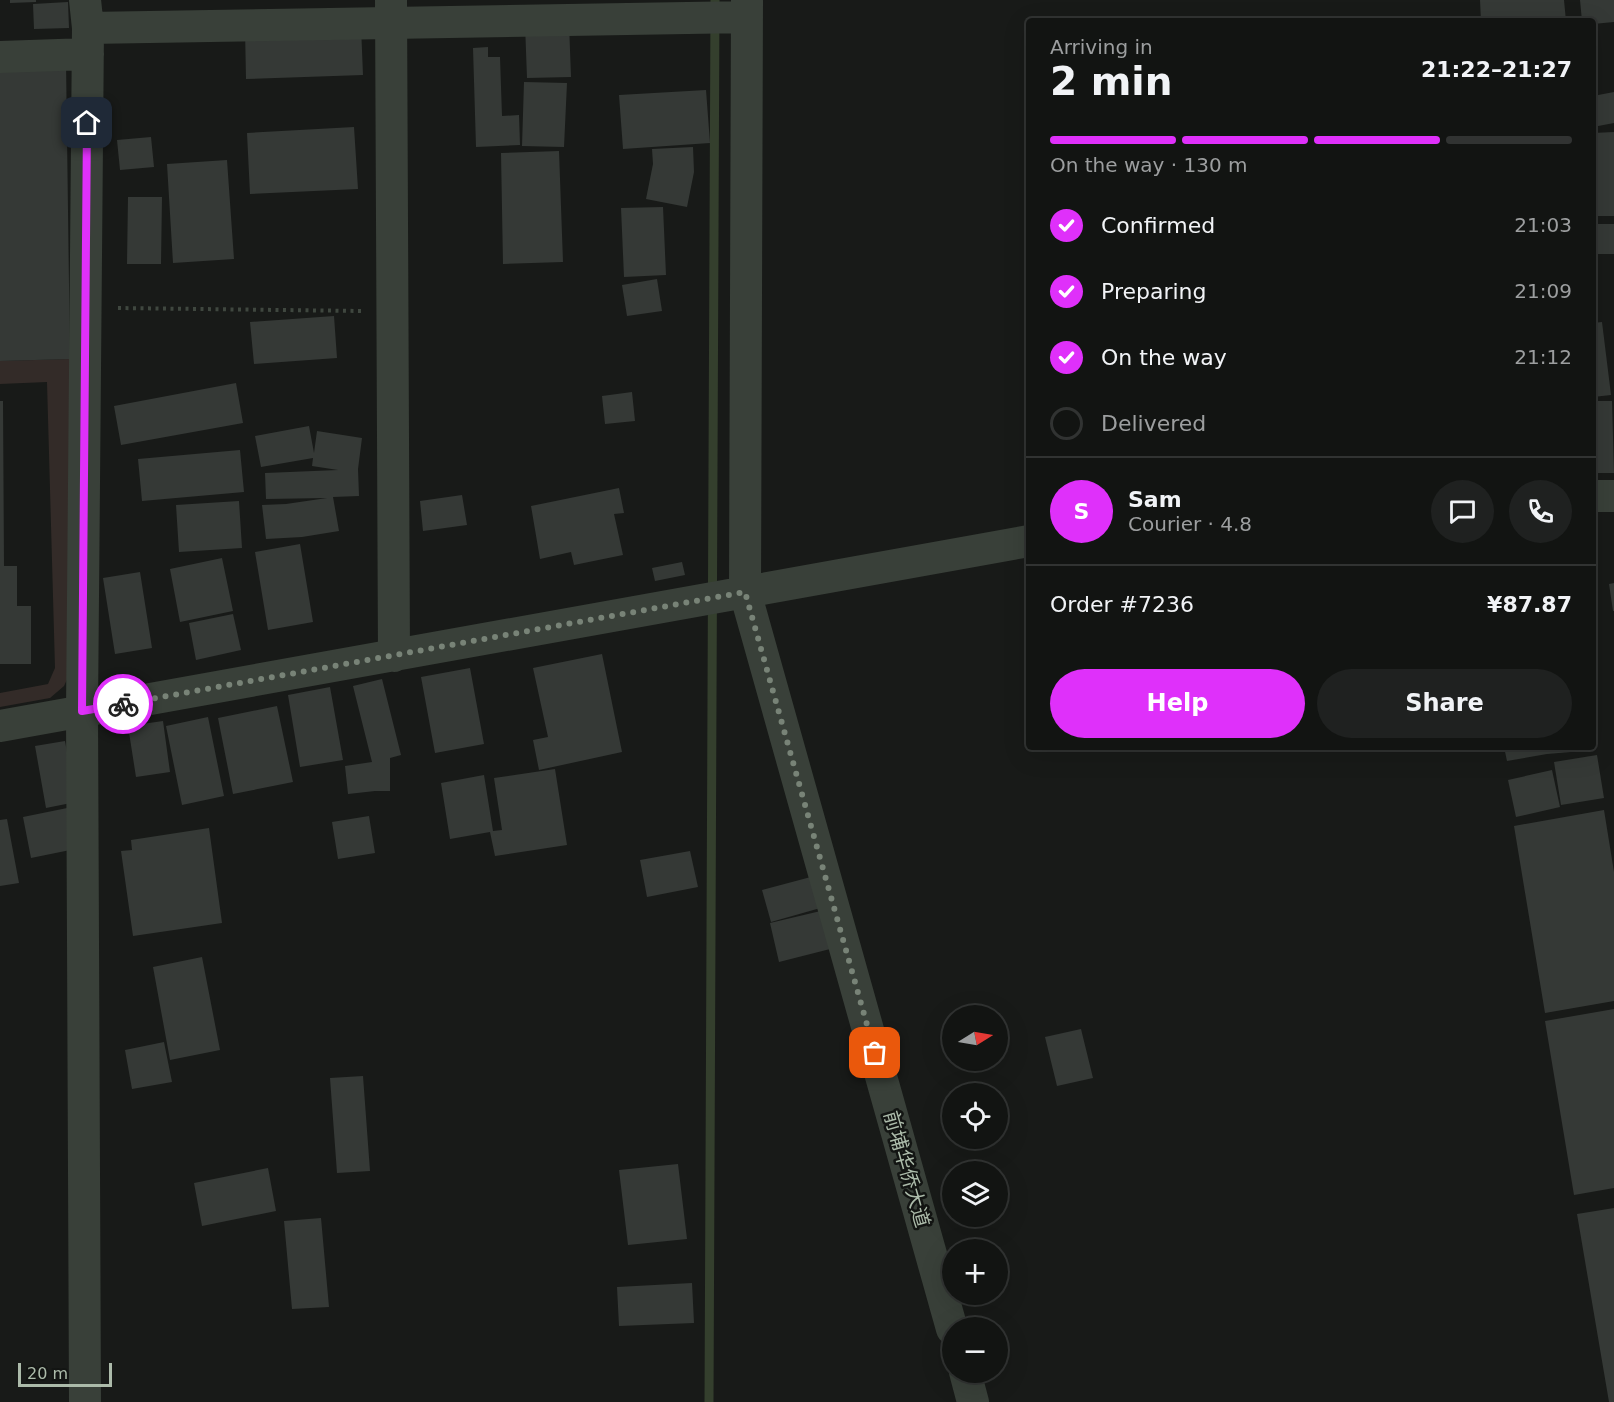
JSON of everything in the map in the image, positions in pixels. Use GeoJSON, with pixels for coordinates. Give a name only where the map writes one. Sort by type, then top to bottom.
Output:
{"type":"FeatureCollection","features":[{"type":"Feature","properties":{"kind":"street"},"geometry":{"type":"LineString","coordinates":[[392,11],[394,656]]}},
{"type":"Feature","properties":{"kind":"street"},"geometry":{"type":"LineString","coordinates":[[0,57],[87,27],[392,11],[731,13]]}},
{"type":"Feature","properties":{"kind":"street","name":"前埔华侨大道"},"geometry":{"type":"LineString","coordinates":[[731,13],[723,597],[948,1317]]}},
{"type":"Feature","properties":{"kind":"street"},"geometry":{"type":"LineString","coordinates":[[84,1402],[82,711],[87,27]]}},
{"type":"Feature","properties":{"kind":"street"},"geometry":{"type":"LineString","coordinates":[[1596,496],[1614,496]]}},
{"type":"Feature","properties":{"kind":"street"},"geometry":{"type":"LineString","coordinates":[[0,726],[1026,542]]}},
{"type":"Feature","properties":{"kind":"street"},"geometry":{"type":"LineString","coordinates":[[968,1383],[973,1402]]}},
{"type":"Feature","properties":{"kind":"path"},"geometry":{"type":"LineString","coordinates":[[86,307],[393,311]]}},
{"type":"Feature","properties":{"kind":"shaded area"},"geometry":{"type":"Polygon","coordinates":[[[70,359],[71,671],[64,686],[50,698],[0,707],[0,693],[48,684],[55,668],[47,382],[0,384],[0,361],[70,359]]]}},
{"type":"Feature","properties":{"kind":"building"},"geometry":{"type":"Polygon","coordinates":[[[10,0],[36,0],[36,2],[10,3],[10,0]]]}},
{"type":"Feature","properties":{"kind":"building"},"geometry":{"type":"Polygon","coordinates":[[[1480,0],[1564,0],[1566,18],[1481,18],[1480,0]]]}},
{"type":"Feature","properties":{"kind":"building"},"geometry":{"type":"Polygon","coordinates":[[[1580,0],[1614,0],[1614,22],[1596,24],[1596,18],[1582,18],[1580,0]]]}},
{"type":"Feature","properties":{"kind":"building"},"geometry":{"type":"Polygon","coordinates":[[[68,2],[69,28],[34,29],[33,4],[68,2]]]}},
{"type":"Feature","properties":{"kind":"building"},"geometry":{"type":"Polygon","coordinates":[[[569,23],[571,77],[527,78],[525,24],[569,23]]]}},
{"type":"Feature","properties":{"kind":"building"},"geometry":{"type":"Polygon","coordinates":[[[361,26],[363,75],[246,79],[245,29],[361,26]]]}},
{"type":"Feature","properties":{"kind":"building"},"geometry":{"type":"Polygon","coordinates":[[[488,47],[488,57],[500,57],[502,116],[519,115],[520,145],[476,147],[473,48],[488,47]]]}},
{"type":"Feature","properties":{"kind":"building"},"geometry":{"type":"Polygon","coordinates":[[[66,61],[70,359],[0,361],[0,63],[66,61]]]}},
{"type":"Feature","properties":{"kind":"building"},"geometry":{"type":"Polygon","coordinates":[[[524,82],[567,83],[564,147],[522,146],[524,82]]]}},
{"type":"Feature","properties":{"kind":"building"},"geometry":{"type":"Polygon","coordinates":[[[706,90],[710,143],[623,149],[619,95],[706,90]]]}},
{"type":"Feature","properties":{"kind":"building"},"geometry":{"type":"Polygon","coordinates":[[[1614,92],[1614,123],[1596,126],[1596,95],[1614,92]]]}},
{"type":"Feature","properties":{"kind":"building"},"geometry":{"type":"Polygon","coordinates":[[[354,127],[358,189],[250,194],[247,133],[354,127]]]}},
{"type":"Feature","properties":{"kind":"building"},"geometry":{"type":"Polygon","coordinates":[[[1614,132],[1614,216],[1597,216],[1596,133],[1614,132]]]}},
{"type":"Feature","properties":{"kind":"building"},"geometry":{"type":"Polygon","coordinates":[[[151,137],[154,167],[120,170],[117,140],[151,137]]]}},
{"type":"Feature","properties":{"kind":"building"},"geometry":{"type":"Polygon","coordinates":[[[693,147],[694,172],[687,207],[646,199],[653,164],[652,149],[693,147]]]}},
{"type":"Feature","properties":{"kind":"building"},"geometry":{"type":"Polygon","coordinates":[[[559,151],[563,262],[503,264],[501,153],[559,151]]]}},
{"type":"Feature","properties":{"kind":"building"},"geometry":{"type":"Polygon","coordinates":[[[227,160],[234,259],[173,263],[167,164],[227,160]]]}},
{"type":"Feature","properties":{"kind":"building"},"geometry":{"type":"Polygon","coordinates":[[[128,197],[162,197],[161,264],[127,264],[128,197]]]}},
{"type":"Feature","properties":{"kind":"building"},"geometry":{"type":"Polygon","coordinates":[[[663,207],[666,275],[624,277],[621,208],[663,207]]]}},
{"type":"Feature","properties":{"kind":"building"},"geometry":{"type":"Polygon","coordinates":[[[1596,224],[1614,224],[1614,254],[1596,254],[1596,224]]]}},
{"type":"Feature","properties":{"kind":"building"},"geometry":{"type":"Polygon","coordinates":[[[657,279],[662,311],[627,316],[622,285],[657,279]]]}},
{"type":"Feature","properties":{"kind":"building"},"geometry":{"type":"Polygon","coordinates":[[[334,316],[337,358],[254,364],[250,322],[334,316]]]}},
{"type":"Feature","properties":{"kind":"building"},"geometry":{"type":"Polygon","coordinates":[[[1602,322],[1611,395],[1596,397],[1596,323],[1602,322]]]}},
{"type":"Feature","properties":{"kind":"building"},"geometry":{"type":"Polygon","coordinates":[[[236,383],[243,423],[121,445],[114,406],[236,383]]]}},
{"type":"Feature","properties":{"kind":"building"},"geometry":{"type":"Polygon","coordinates":[[[632,392],[635,421],[605,424],[602,396],[632,392]]]}},
{"type":"Feature","properties":{"kind":"building"},"geometry":{"type":"Polygon","coordinates":[[[0,401],[3,401],[4,566],[17,566],[17,606],[31,606],[31,664],[0,664],[0,401]]]}},
{"type":"Feature","properties":{"kind":"building"},"geometry":{"type":"Polygon","coordinates":[[[1596,401],[1612,401],[1614,473],[1596,473],[1596,401]]]}},
{"type":"Feature","properties":{"kind":"building"},"geometry":{"type":"Polygon","coordinates":[[[309,426],[314,453],[317,431],[362,438],[358,469],[359,496],[333,497],[339,531],[302,537],[266,539],[262,505],[327,498],[266,499],[265,473],[338,470],[312,466],[313,458],[261,467],[255,436],[309,426]]]}},
{"type":"Feature","properties":{"kind":"building"},"geometry":{"type":"Polygon","coordinates":[[[240,450],[244,492],[142,501],[138,459],[240,450]]]}},
{"type":"Feature","properties":{"kind":"building"},"geometry":{"type":"Polygon","coordinates":[[[619,488],[624,513],[614,514],[623,555],[574,565],[571,552],[540,559],[531,506],[619,488]]]}},
{"type":"Feature","properties":{"kind":"building"},"geometry":{"type":"Polygon","coordinates":[[[462,495],[467,525],[423,531],[420,501],[462,495]]]}},
{"type":"Feature","properties":{"kind":"building"},"geometry":{"type":"Polygon","coordinates":[[[239,501],[242,548],[179,552],[176,505],[239,501]]]}},
{"type":"Feature","properties":{"kind":"building"},"geometry":{"type":"Polygon","coordinates":[[[300,544],[313,622],[268,630],[255,552],[300,544]]]}},
{"type":"Feature","properties":{"kind":"building"},"geometry":{"type":"Polygon","coordinates":[[[222,558],[233,611],[180,622],[170,569],[222,558]]]}},
{"type":"Feature","properties":{"kind":"building"},"geometry":{"type":"Polygon","coordinates":[[[682,562],[685,575],[655,581],[652,568],[682,562]]]}},
{"type":"Feature","properties":{"kind":"building"},"geometry":{"type":"Polygon","coordinates":[[[140,572],[152,648],[115,654],[103,578],[140,572]]]}},
{"type":"Feature","properties":{"kind":"building"},"geometry":{"type":"Polygon","coordinates":[[[1614,583],[1614,611],[1613,611],[1609,584],[1614,583]]]}},
{"type":"Feature","properties":{"kind":"building"},"geometry":{"type":"Polygon","coordinates":[[[233,614],[241,650],[196,660],[189,623],[233,614]]]}},
{"type":"Feature","properties":{"kind":"building"},"geometry":{"type":"Polygon","coordinates":[[[602,654],[622,752],[539,770],[533,740],[548,737],[533,668],[602,654]]]}},
{"type":"Feature","properties":{"kind":"building"},"geometry":{"type":"Polygon","coordinates":[[[470,668],[484,744],[435,753],[421,677],[470,668]]]}},
{"type":"Feature","properties":{"kind":"building"},"geometry":{"type":"Polygon","coordinates":[[[382,679],[401,755],[390,758],[390,791],[348,794],[345,766],[372,762],[353,686],[382,679]]]}},
{"type":"Feature","properties":{"kind":"building"},"geometry":{"type":"Polygon","coordinates":[[[330,687],[343,760],[300,767],[288,695],[330,687]]]}},
{"type":"Feature","properties":{"kind":"building"},"geometry":{"type":"Polygon","coordinates":[[[277,706],[293,782],[233,794],[218,718],[277,706]]]}},
{"type":"Feature","properties":{"kind":"building"},"geometry":{"type":"Polygon","coordinates":[[[208,717],[224,796],[182,805],[166,726],[208,717]]]}},
{"type":"Feature","properties":{"kind":"building"},"geometry":{"type":"Polygon","coordinates":[[[163,721],[170,772],[136,777],[128,726],[163,721]]]}},
{"type":"Feature","properties":{"kind":"building"},"geometry":{"type":"Polygon","coordinates":[[[65,741],[76,802],[46,808],[35,746],[65,741]]]}},
{"type":"Feature","properties":{"kind":"building"},"geometry":{"type":"Polygon","coordinates":[[[1505,750],[1595,750],[1547,754],[1507,761],[1505,750]]]}},
{"type":"Feature","properties":{"kind":"building"},"geometry":{"type":"Polygon","coordinates":[[[1597,755],[1604,798],[1561,805],[1554,762],[1597,755]]]}},
{"type":"Feature","properties":{"kind":"building"},"geometry":{"type":"Polygon","coordinates":[[[555,769],[567,845],[495,856],[490,832],[450,839],[441,783],[484,775],[493,831],[502,830],[494,778],[555,769]]]}},
{"type":"Feature","properties":{"kind":"building"},"geometry":{"type":"Polygon","coordinates":[[[1552,770],[1560,807],[1516,817],[1508,780],[1552,770]]]}},
{"type":"Feature","properties":{"kind":"building"},"geometry":{"type":"Polygon","coordinates":[[[77,806],[85,847],[31,858],[23,817],[77,806]]]}},
{"type":"Feature","properties":{"kind":"building"},"geometry":{"type":"Polygon","coordinates":[[[1604,810],[1614,872],[1614,1001],[1545,1013],[1514,826],[1604,810]]]}},
{"type":"Feature","properties":{"kind":"building"},"geometry":{"type":"Polygon","coordinates":[[[369,816],[375,853],[338,859],[332,822],[369,816]]]}},
{"type":"Feature","properties":{"kind":"building"},"geometry":{"type":"Polygon","coordinates":[[[7,819],[19,883],[0,886],[0,820],[7,819]]]}},
{"type":"Feature","properties":{"kind":"building"},"geometry":{"type":"Polygon","coordinates":[[[209,828],[222,923],[133,936],[121,851],[132,850],[131,840],[209,828]]]}},
{"type":"Feature","properties":{"kind":"building"},"geometry":{"type":"Polygon","coordinates":[[[690,851],[698,887],[647,897],[640,860],[690,851]]]}},
{"type":"Feature","properties":{"kind":"building"},"geometry":{"type":"Polygon","coordinates":[[[822,874],[831,905],[771,922],[762,890],[822,874]]]}},
{"type":"Feature","properties":{"kind":"building"},"geometry":{"type":"Polygon","coordinates":[[[829,909],[838,947],[779,962],[770,923],[829,909]]]}},
{"type":"Feature","properties":{"kind":"building"},"geometry":{"type":"Polygon","coordinates":[[[202,957],[220,1050],[170,1060],[153,967],[202,957]]]}},
{"type":"Feature","properties":{"kind":"building"},"geometry":{"type":"Polygon","coordinates":[[[1614,1009],[1614,1188],[1574,1195],[1545,1021],[1614,1009]]]}},
{"type":"Feature","properties":{"kind":"building"},"geometry":{"type":"Polygon","coordinates":[[[1081,1029],[1093,1078],[1057,1086],[1045,1037],[1081,1029]]]}},
{"type":"Feature","properties":{"kind":"building"},"geometry":{"type":"Polygon","coordinates":[[[164,1042],[172,1082],[132,1089],[125,1050],[164,1042]]]}},
{"type":"Feature","properties":{"kind":"building"},"geometry":{"type":"Polygon","coordinates":[[[363,1076],[370,1171],[337,1173],[330,1078],[363,1076]]]}},
{"type":"Feature","properties":{"kind":"building"},"geometry":{"type":"Polygon","coordinates":[[[678,1164],[687,1239],[628,1245],[619,1170],[678,1164]]]}},
{"type":"Feature","properties":{"kind":"building"},"geometry":{"type":"Polygon","coordinates":[[[268,1168],[276,1211],[202,1226],[194,1183],[268,1168]]]}},
{"type":"Feature","properties":{"kind":"building"},"geometry":{"type":"Polygon","coordinates":[[[1614,1208],[1614,1402],[1609,1402],[1577,1214],[1614,1208]]]}},
{"type":"Feature","properties":{"kind":"building"},"geometry":{"type":"Polygon","coordinates":[[[321,1218],[329,1307],[292,1309],[284,1221],[321,1218]]]}},
{"type":"Feature","properties":{"kind":"building"},"geometry":{"type":"Polygon","coordinates":[[[692,1283],[694,1323],[619,1326],[617,1287],[692,1283]]]}},
{"type":"Feature","properties":{"kind":"waterway"},"geometry":{"type":"LineString","coordinates":[[709,1402],[715,0]]}},
{"type":"Feature","properties":{"kind":"way so far"},"geometry":{"type":"LineString","coordinates":[[123,704],[745,592],[875,1053]]}},
{"type":"Feature","properties":{"kind":"route"},"geometry":{"type":"LineString","coordinates":[[87,123],[82,711],[123,704]]}}]}
